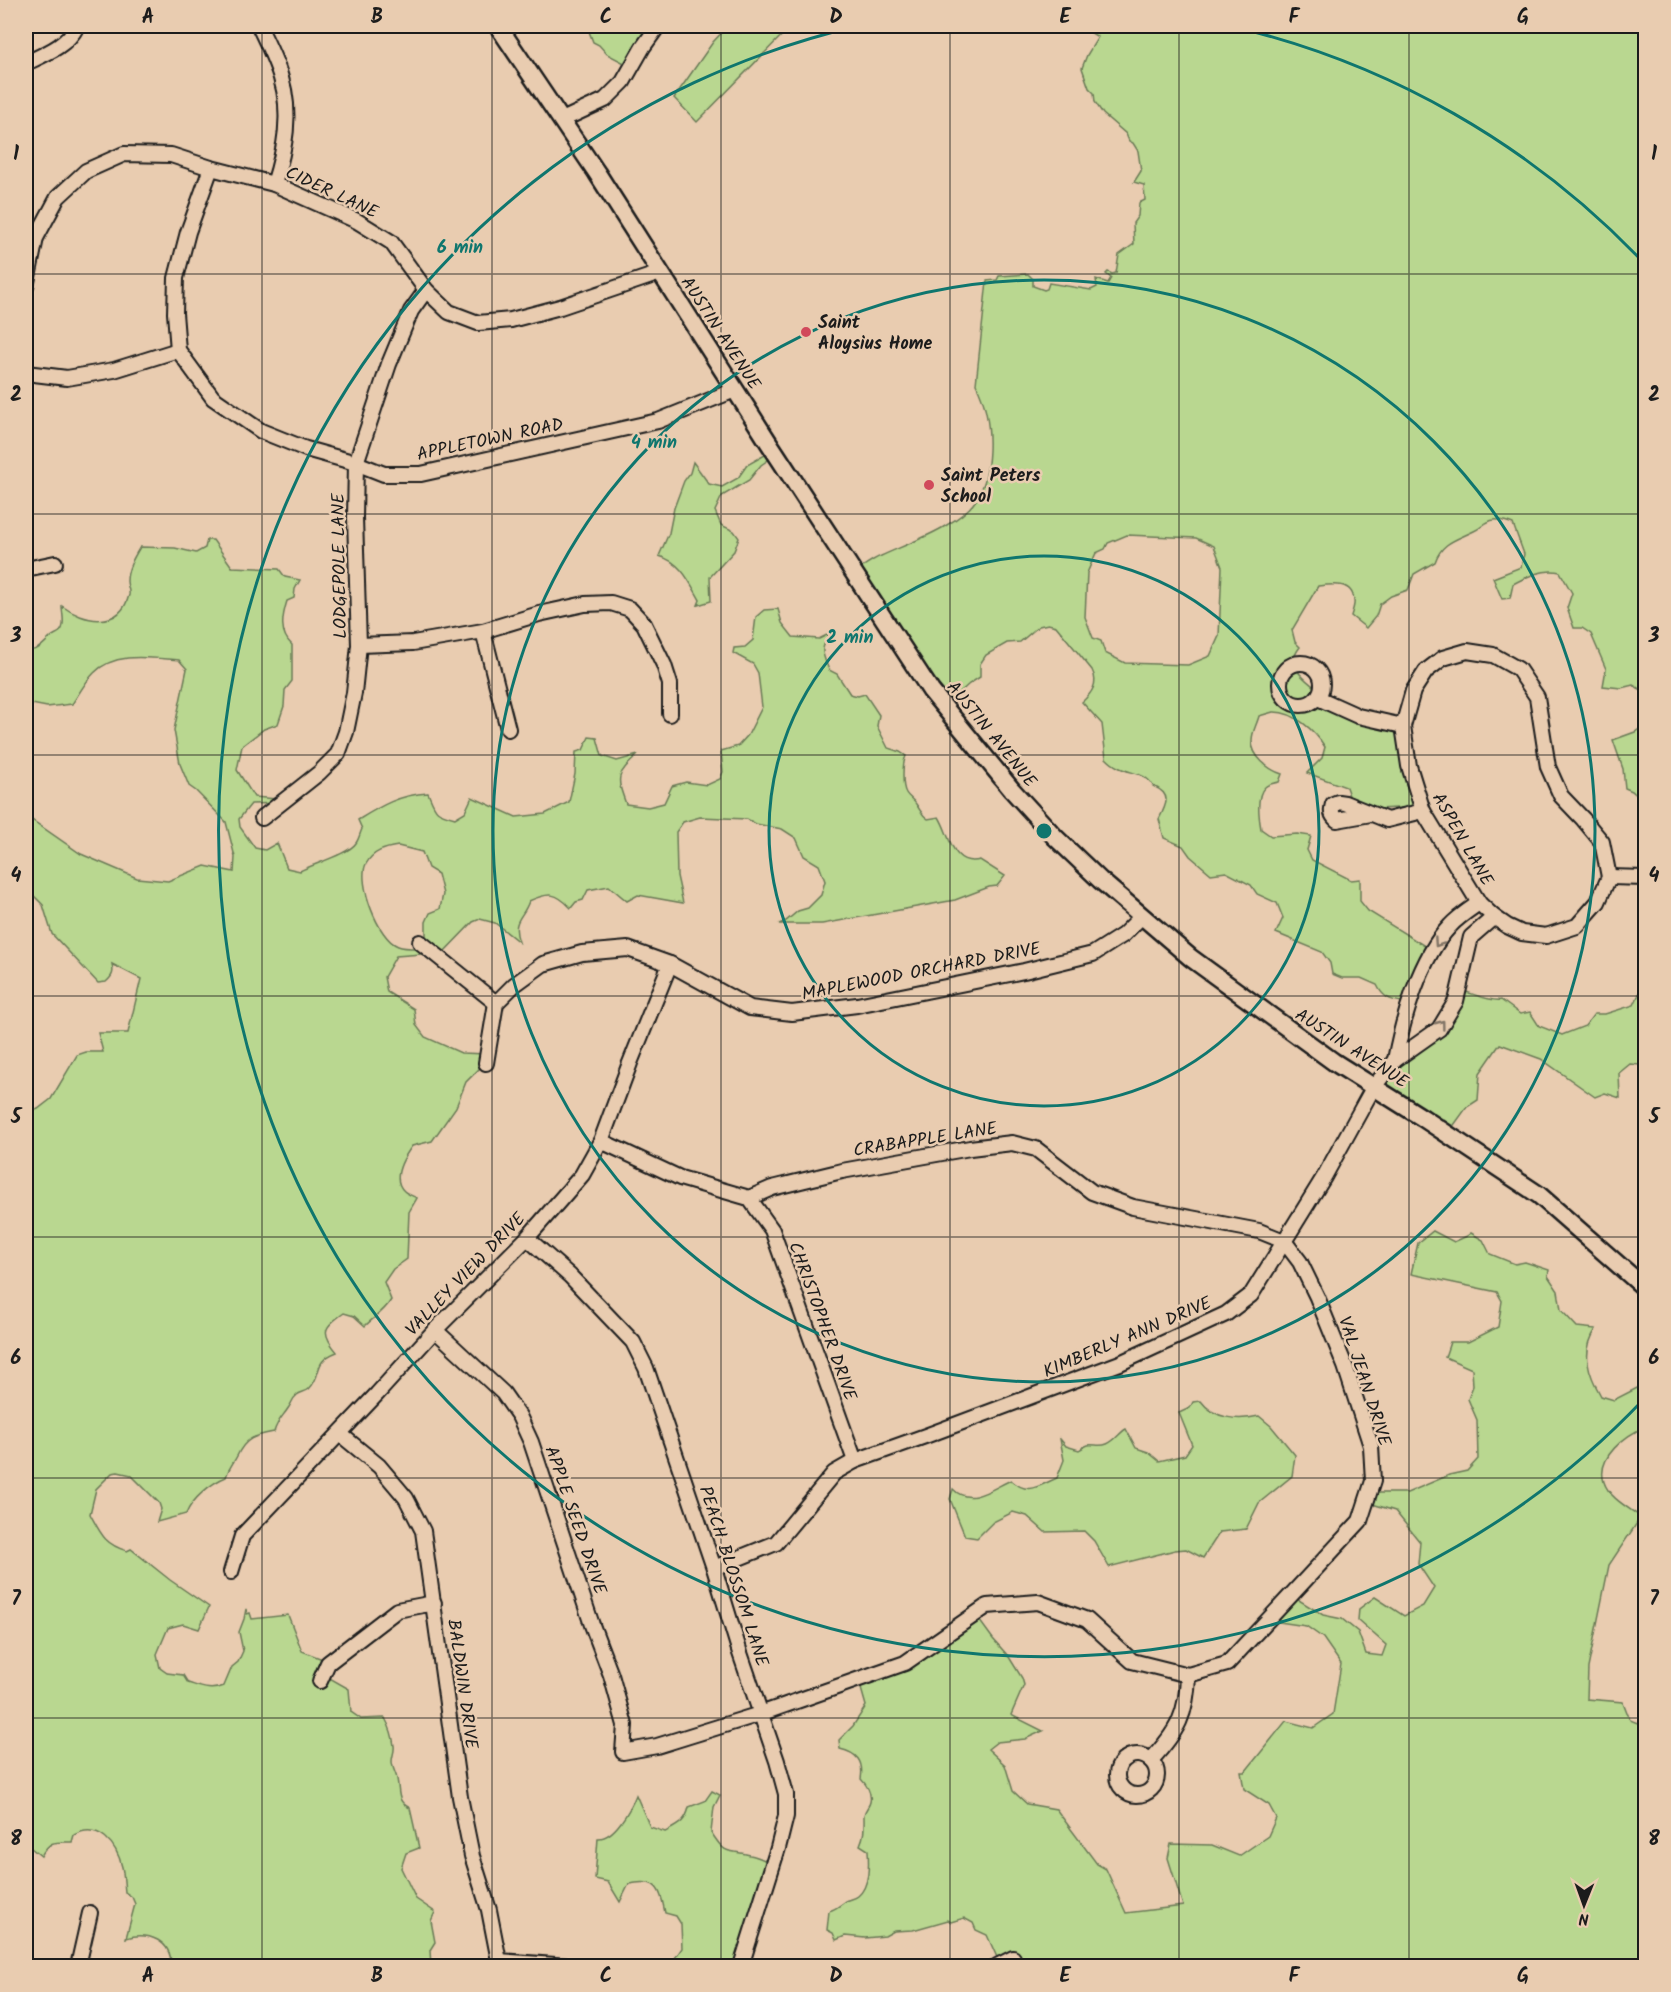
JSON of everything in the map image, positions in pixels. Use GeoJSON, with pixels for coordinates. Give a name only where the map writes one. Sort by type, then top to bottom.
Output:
{"type":"FeatureCollection","features":[{"type":"Feature","properties":{"kind":"street"},"geometry":{"type":"LineString","coordinates":[[26,63],[54,50],[73,34],[77,26]]}},
{"type":"Feature","properties":{"kind":"street"},"geometry":{"type":"LineString","coordinates":[[259,26],[281,78],[287,109],[284,150],[274,184]]}},
{"type":"Feature","properties":{"kind":"street","name":"AUSTIN AVENUE"},"geometry":{"type":"LineString","coordinates":[[498,26],[562,120],[931,691],[1019,798],[1055,837],[1141,917],[1191,958],[1305,1042],[1539,1195],[1646,1289]]}},
{"type":"Feature","properties":{"kind":"street"},"geometry":{"type":"LineString","coordinates":[[562,120],[605,100],[623,82],[658,26]]}},
{"type":"Feature","properties":{"kind":"street","name":"CIDER LANE"},"geometry":{"type":"LineString","coordinates":[[26,287],[36,238],[58,197],[86,171],[124,154],[171,155],[274,184],[357,221],[391,242],[426,290],[448,312],[478,323],[511,320],[560,308],[660,273]]}},
{"type":"Feature","properties":{"kind":"street"},"geometry":{"type":"LineString","coordinates":[[26,373],[67,378],[114,370],[178,350],[175,313],[176,278],[188,232],[211,168]]}},
{"type":"Feature","properties":{"kind":"street","name":"LODGEPOLE LANE"},"geometry":{"type":"LineString","coordinates":[[262,818],[320,773],[338,754],[346,732],[354,693],[359,645],[354,518],[356,463],[389,364],[411,311],[426,290]]}},
{"type":"Feature","properties":{"kind":"street","name":"APPLETOWN ROAD"},"geometry":{"type":"LineString","coordinates":[[178,350],[213,398],[261,431],[306,449],[356,463],[384,474],[421,474],[658,421],[735,390]]}},
{"type":"Feature","properties":{"kind":"street"},"geometry":{"type":"LineString","coordinates":[[26,569],[56,563]]}},
{"type":"Feature","properties":{"kind":"street"},"geometry":{"type":"LineString","coordinates":[[359,645],[413,643],[483,632],[539,614],[585,604],[611,603],[630,609],[644,624],[664,665],[670,684],[670,714]]}},
{"type":"Feature","properties":{"kind":"street"},"geometry":{"type":"LineString","coordinates":[[483,632],[508,729]]}},
{"type":"Feature","properties":{"kind":"street","name":"ASPEN LANE"},"geometry":{"type":"LineString","coordinates":[[1467,651],[1482,652],[1493,655],[1518,669],[1537,697],[1548,767],[1560,796],[1602,842],[1609,877],[1598,902],[1576,926],[1546,936],[1522,933],[1506,926],[1479,903],[1423,811],[1409,766],[1403,726],[1413,691],[1426,671],[1443,658],[1467,651]]}},
{"type":"Feature","properties":{"kind":"street"},"geometry":{"type":"LineString","coordinates":[[1318,698],[1358,716],[1403,726]]}},
{"type":"Feature","properties":{"kind":"street"},"geometry":{"type":"LineString","coordinates":[[1371,813],[1393,819],[1423,811]]}},
{"type":"Feature","properties":{"kind":"street"},"geometry":{"type":"LineString","coordinates":[[1609,877],[1646,878]]}},
{"type":"Feature","properties":{"kind":"street","name":"ASPEN LANE"},"geometry":{"type":"LineString","coordinates":[[1395,1060],[1412,997],[1428,957],[1450,926],[1479,903]]}},
{"type":"Feature","properties":{"kind":"street","name":"MAPLEWOOD ORCHARD DRIVE"},"geometry":{"type":"LineString","coordinates":[[496,1003],[514,985],[543,964],[582,954],[628,949],[670,964],[750,1008],[792,1013],[857,1005],[1024,971],[1093,954],[1124,935],[1141,917]]}},
{"type":"Feature","properties":{"kind":"street","name":"ASPEN LANE"},"geometry":{"type":"LineString","coordinates":[[1373,1088],[1395,1060],[1439,1029],[1456,1001],[1471,937],[1494,917]]}},
{"type":"Feature","properties":{"kind":"street"},"geometry":{"type":"LineString","coordinates":[[420,942],[496,1003],[486,1063]]}},
{"type":"Feature","properties":{"kind":"street","name":"VALLEY VIEW DRIVE"},"geometry":{"type":"LineString","coordinates":[[231,1572],[242,1536],[435,1330],[527,1238],[582,1175],[601,1141],[670,964]]}},
{"type":"Feature","properties":{"kind":"street","name":"KIMBERLY ANN DRIVE"},"geometry":{"type":"LineString","coordinates":[[714,1568],[776,1543],[834,1473],[855,1461],[1120,1363],[1226,1314],[1251,1295],[1324,1177],[1373,1088]]}},
{"type":"Feature","properties":{"kind":"street"},"geometry":{"type":"LineString","coordinates":[[601,1141],[680,1178],[749,1198]]}},
{"type":"Feature","properties":{"kind":"street","name":"CRABAPPLE LANE"},"geometry":{"type":"LineString","coordinates":[[749,1198],[772,1188],[842,1171],[970,1148],[1012,1143],[1036,1149],[1092,1192],[1133,1208],[1259,1231],[1284,1242]]}},
{"type":"Feature","properties":{"kind":"street","name":"CHRISTOPHER DRIVE"},"geometry":{"type":"LineString","coordinates":[[749,1198],[772,1230],[855,1461]]}},
{"type":"Feature","properties":{"kind":"street","name":"PEACH BLOSSOM LANE"},"geometry":{"type":"LineString","coordinates":[[527,1238],[570,1276],[633,1342],[646,1368],[777,1761],[786,1794],[786,1816],[763,1901],[741,1966]]}},
{"type":"Feature","properties":{"kind":"street","name":"VAL JEAN DRIVE"},"geometry":{"type":"LineString","coordinates":[[623,1752],[657,1746],[760,1714],[905,1663],[987,1606],[1038,1602],[1087,1620],[1132,1661],[1188,1675],[1227,1664],[1360,1521],[1373,1480],[1371,1446],[1345,1366],[1300,1262],[1284,1242]]}},
{"type":"Feature","properties":{"kind":"street","name":"APPLE SEED DRIVE"},"geometry":{"type":"LineString","coordinates":[[435,1330],[503,1394],[519,1416],[531,1442],[611,1675],[624,1725],[623,1752]]}},
{"type":"Feature","properties":{"kind":"street","name":"BALDWIN DRIVE"},"geometry":{"type":"LineString","coordinates":[[339,1434],[379,1466],[406,1498],[423,1531],[460,1797],[472,1856],[489,1910],[500,1964]]}},
{"type":"Feature","properties":{"kind":"street"},"geometry":{"type":"LineString","coordinates":[[320,1681],[328,1663],[398,1610],[434,1603]]}},
{"type":"Feature","properties":{"kind":"street"},"geometry":{"type":"LineString","coordinates":[[1151,1760],[1177,1727],[1185,1711],[1188,1675]]}},
{"type":"Feature","properties":{"kind":"street"},"geometry":{"type":"LineString","coordinates":[[78,1966],[90,1913]]}},
{"type":"Feature","properties":{"kind":"street"},"geometry":{"type":"LineString","coordinates":[[997,1966],[1013,1958]]}},
{"type":"Feature","properties":{"kind":"street"},"geometry":{"type":"LineString","coordinates":[[500,1964],[569,1966]]}},
{"type":"Feature","properties":{"kind":"green space"},"geometry":{"type":"Polygon","coordinates":[[[587,26],[660,26],[630,66],[607,54],[593,42],[587,26]]]}},
{"type":"Feature","properties":{"kind":"green space"},"geometry":{"type":"Polygon","coordinates":[[[728,26],[791,26],[697,122],[674,98],[713,42],[728,26]]]}},
{"type":"Feature","properties":{"kind":"green space"},"geometry":{"type":"Polygon","coordinates":[[[1080,26],[1645,26],[1645,692],[1633,685],[1621,688],[1603,686],[1606,669],[1591,634],[1582,628],[1574,628],[1567,608],[1572,593],[1560,572],[1542,572],[1524,578],[1513,584],[1510,598],[1502,599],[1493,578],[1521,567],[1524,554],[1513,524],[1494,520],[1446,546],[1435,562],[1414,574],[1408,590],[1391,596],[1380,604],[1376,616],[1366,628],[1351,616],[1354,603],[1350,590],[1341,585],[1329,585],[1318,586],[1292,630],[1295,642],[1300,647],[1295,655],[1294,664],[1297,671],[1313,686],[1360,715],[1402,723],[1420,807],[1354,810],[1346,787],[1307,773],[1322,758],[1325,747],[1310,729],[1296,718],[1273,712],[1259,716],[1253,734],[1254,752],[1267,766],[1282,774],[1279,782],[1266,786],[1260,795],[1261,829],[1271,836],[1297,834],[1311,836],[1307,850],[1312,860],[1351,880],[1360,879],[1360,901],[1368,911],[1433,951],[1411,1004],[1395,1001],[1383,995],[1377,985],[1361,978],[1342,978],[1332,974],[1330,963],[1322,952],[1276,933],[1283,918],[1277,903],[1257,894],[1251,885],[1226,872],[1211,874],[1190,856],[1183,846],[1164,838],[1159,819],[1166,804],[1163,792],[1146,778],[1116,766],[1106,758],[1102,724],[1082,702],[1093,688],[1094,675],[1056,626],[1048,624],[1039,626],[1020,642],[1007,643],[986,655],[980,664],[980,677],[944,707],[853,573],[877,558],[946,526],[968,509],[982,488],[988,464],[989,434],[985,408],[976,384],[987,281],[997,280],[999,276],[1028,274],[1033,279],[1033,286],[1044,290],[1047,289],[1049,283],[1091,290],[1097,287],[1096,279],[1108,283],[1111,278],[1106,274],[1116,273],[1119,255],[1134,244],[1133,223],[1138,216],[1139,203],[1145,200],[1144,185],[1134,182],[1141,171],[1138,151],[1126,134],[1103,114],[1095,102],[1094,93],[1089,88],[1082,68],[1098,37],[1080,26]],[[1127,535],[1108,543],[1105,549],[1096,553],[1087,573],[1085,617],[1093,638],[1101,641],[1105,653],[1125,663],[1188,665],[1210,656],[1219,636],[1222,567],[1214,546],[1196,538],[1127,535]]]}},
{"type":"Feature","properties":{"kind":"green space"},"geometry":{"type":"Polygon","coordinates":[[[772,451],[774,456],[761,465],[749,480],[722,496],[715,511],[721,525],[734,531],[739,538],[734,551],[710,577],[711,601],[698,605],[700,600],[684,573],[673,563],[659,556],[669,533],[674,508],[693,462],[709,484],[722,487],[738,478],[747,465],[772,451]]]}},
{"type":"Feature","properties":{"kind":"green space"},"geometry":{"type":"Polygon","coordinates":[[[207,540],[213,540],[232,567],[279,569],[285,577],[300,580],[295,589],[294,598],[287,601],[283,619],[283,630],[292,645],[292,681],[285,690],[284,706],[278,724],[264,729],[242,746],[237,770],[254,797],[277,799],[285,803],[251,804],[239,819],[240,827],[255,848],[265,850],[277,843],[287,868],[300,871],[346,851],[359,838],[362,829],[358,820],[383,805],[408,796],[428,793],[437,810],[455,818],[465,812],[472,797],[516,817],[545,814],[569,802],[575,774],[576,752],[583,750],[589,737],[597,738],[602,756],[617,761],[638,755],[625,767],[620,777],[626,804],[648,807],[664,803],[672,786],[686,782],[707,785],[720,779],[723,772],[721,751],[738,746],[748,735],[762,707],[758,673],[753,664],[733,653],[734,648],[745,647],[753,640],[756,617],[764,610],[778,609],[782,623],[793,637],[819,639],[831,633],[823,647],[829,670],[837,674],[850,694],[858,696],[865,694],[879,715],[877,726],[888,748],[906,756],[903,775],[907,795],[928,819],[939,817],[953,848],[963,859],[980,860],[1005,876],[997,886],[955,900],[822,924],[779,924],[798,911],[808,908],[821,895],[825,881],[819,865],[804,856],[796,838],[782,829],[756,824],[747,819],[700,817],[683,822],[676,832],[677,876],[683,903],[638,895],[627,901],[609,886],[588,890],[583,900],[576,902],[571,908],[556,896],[547,895],[529,901],[516,928],[519,942],[495,923],[480,919],[473,922],[440,956],[432,950],[422,954],[396,956],[384,977],[387,992],[414,1009],[416,1025],[425,1037],[461,1053],[487,1054],[485,1063],[466,1082],[456,1107],[432,1141],[412,1146],[400,1168],[398,1180],[400,1186],[405,1192],[417,1198],[409,1212],[407,1259],[393,1269],[384,1282],[391,1300],[365,1326],[354,1316],[344,1313],[332,1322],[326,1335],[337,1352],[321,1364],[313,1384],[308,1390],[294,1398],[274,1432],[256,1436],[244,1445],[226,1477],[203,1492],[186,1514],[157,1522],[161,1509],[159,1503],[131,1475],[112,1473],[96,1489],[90,1514],[104,1537],[119,1548],[127,1551],[131,1549],[209,1607],[199,1629],[183,1624],[168,1628],[157,1654],[160,1668],[167,1673],[183,1675],[188,1683],[201,1687],[214,1689],[224,1686],[232,1667],[238,1662],[243,1651],[239,1632],[246,1609],[252,1619],[288,1615],[302,1651],[330,1662],[326,1676],[349,1689],[351,1712],[361,1719],[385,1718],[394,1743],[392,1764],[399,1796],[402,1802],[410,1808],[419,1848],[406,1853],[401,1868],[416,1899],[435,1912],[431,1921],[435,1942],[430,1950],[431,1966],[171,1966],[168,1950],[158,1940],[143,1936],[126,1938],[135,1904],[132,1897],[125,1892],[120,1859],[106,1838],[99,1833],[83,1831],[74,1835],[72,1842],[57,1842],[50,1845],[41,1856],[26,1844],[26,1114],[38,1109],[51,1099],[77,1055],[86,1052],[103,1052],[98,1033],[128,1033],[141,979],[112,964],[113,972],[110,978],[106,982],[98,983],[52,934],[43,905],[26,888],[26,816],[81,854],[137,878],[168,881],[205,866],[234,872],[235,857],[226,822],[189,786],[180,764],[174,730],[187,669],[179,660],[145,657],[112,661],[94,673],[72,704],[47,707],[26,703],[26,650],[37,649],[61,630],[62,606],[90,619],[100,620],[118,614],[129,595],[128,572],[140,547],[175,548],[196,553],[205,548],[207,540]],[[398,846],[384,849],[369,860],[364,872],[367,896],[377,922],[383,933],[401,947],[426,948],[426,922],[430,913],[440,909],[443,894],[438,874],[428,868],[422,852],[398,846]]]}},
{"type":"Feature","properties":{"kind":"green space"},"geometry":{"type":"Polygon","coordinates":[[[1645,725],[1645,803],[1625,788],[1623,769],[1613,740],[1635,732],[1645,725]]]}},
{"type":"Feature","properties":{"kind":"green space"},"geometry":{"type":"Polygon","coordinates":[[[1645,989],[1645,1070],[1640,1065],[1630,1064],[1619,1073],[1620,1098],[1605,1093],[1595,1097],[1541,1059],[1500,1044],[1480,1073],[1478,1100],[1467,1107],[1449,1132],[1374,1088],[1434,1034],[1459,990],[1486,999],[1501,1000],[1520,1014],[1530,1012],[1539,1026],[1562,1035],[1585,1026],[1594,1014],[1605,1014],[1634,1005],[1640,992],[1645,989]]]}},
{"type":"Feature","properties":{"kind":"green space"},"geometry":{"type":"Polygon","coordinates":[[[1433,1231],[1454,1242],[1471,1233],[1483,1240],[1490,1254],[1515,1264],[1525,1262],[1549,1270],[1548,1276],[1558,1291],[1561,1310],[1577,1327],[1596,1329],[1589,1346],[1588,1362],[1601,1396],[1614,1400],[1645,1384],[1645,1427],[1629,1435],[1614,1448],[1604,1464],[1604,1482],[1610,1493],[1641,1517],[1609,1565],[1588,1668],[1587,1699],[1623,1702],[1630,1720],[1645,1726],[1645,1966],[1010,1966],[1000,1964],[987,1935],[976,1930],[973,1923],[964,1918],[913,1930],[894,1931],[885,1936],[865,1938],[845,1936],[836,1940],[833,1933],[827,1930],[829,1911],[858,1896],[867,1881],[868,1850],[860,1845],[864,1815],[870,1795],[861,1779],[862,1773],[858,1759],[851,1753],[840,1749],[839,1740],[853,1726],[866,1706],[858,1678],[918,1654],[977,1617],[1009,1657],[1022,1678],[1024,1685],[1011,1715],[1043,1731],[1025,1739],[997,1742],[988,1749],[1005,1765],[1013,1791],[1027,1804],[1056,1809],[1097,1864],[1106,1869],[1126,1913],[1183,1906],[1168,1858],[1171,1844],[1212,1845],[1239,1856],[1268,1836],[1276,1818],[1269,1805],[1244,1789],[1241,1772],[1245,1772],[1286,1721],[1313,1728],[1333,1714],[1341,1664],[1323,1638],[1306,1626],[1272,1621],[1294,1597],[1323,1615],[1342,1619],[1358,1632],[1366,1654],[1382,1656],[1386,1645],[1358,1620],[1359,1609],[1375,1597],[1404,1616],[1423,1606],[1434,1588],[1418,1564],[1420,1542],[1395,1511],[1369,1503],[1373,1493],[1407,1493],[1449,1475],[1467,1471],[1478,1459],[1477,1420],[1468,1399],[1473,1386],[1472,1369],[1445,1357],[1450,1342],[1468,1342],[1498,1327],[1502,1301],[1497,1292],[1411,1274],[1418,1243],[1433,1231]]]}},
{"type":"Feature","properties":{"kind":"green space"},"geometry":{"type":"Polygon","coordinates":[[[1201,1401],[1213,1412],[1227,1417],[1259,1416],[1271,1426],[1295,1455],[1292,1476],[1259,1503],[1246,1529],[1220,1532],[1203,1558],[1186,1549],[1175,1550],[1109,1567],[1094,1541],[1084,1531],[1045,1532],[1027,1516],[1013,1512],[993,1522],[977,1538],[965,1536],[950,1499],[953,1489],[960,1494],[974,1496],[1011,1480],[1023,1488],[1039,1486],[1057,1478],[1064,1460],[1060,1439],[1066,1446],[1079,1450],[1088,1445],[1107,1444],[1126,1429],[1136,1448],[1148,1452],[1159,1461],[1185,1455],[1192,1445],[1179,1413],[1190,1408],[1193,1402],[1201,1401]]]}},
{"type":"Feature","properties":{"kind":"green space"},"geometry":{"type":"Polygon","coordinates":[[[712,1791],[720,1795],[714,1807],[711,1832],[720,1845],[727,1850],[756,1856],[773,1864],[742,1966],[673,1966],[682,1948],[681,1924],[676,1916],[665,1913],[659,1891],[651,1884],[638,1882],[629,1884],[620,1902],[608,1882],[595,1879],[598,1838],[610,1834],[615,1829],[626,1815],[636,1795],[650,1827],[665,1832],[681,1822],[689,1807],[705,1801],[712,1791]]]}},
{"type":"Feature","properties":{"kind":"place","name":"Saint Aloysius Home"},"geometry":{"type":"Point","coordinates":[806,332]}},
{"type":"Feature","properties":{"kind":"place","name":"Saint Peters School"},"geometry":{"type":"Point","coordinates":[929,485]}}]}
